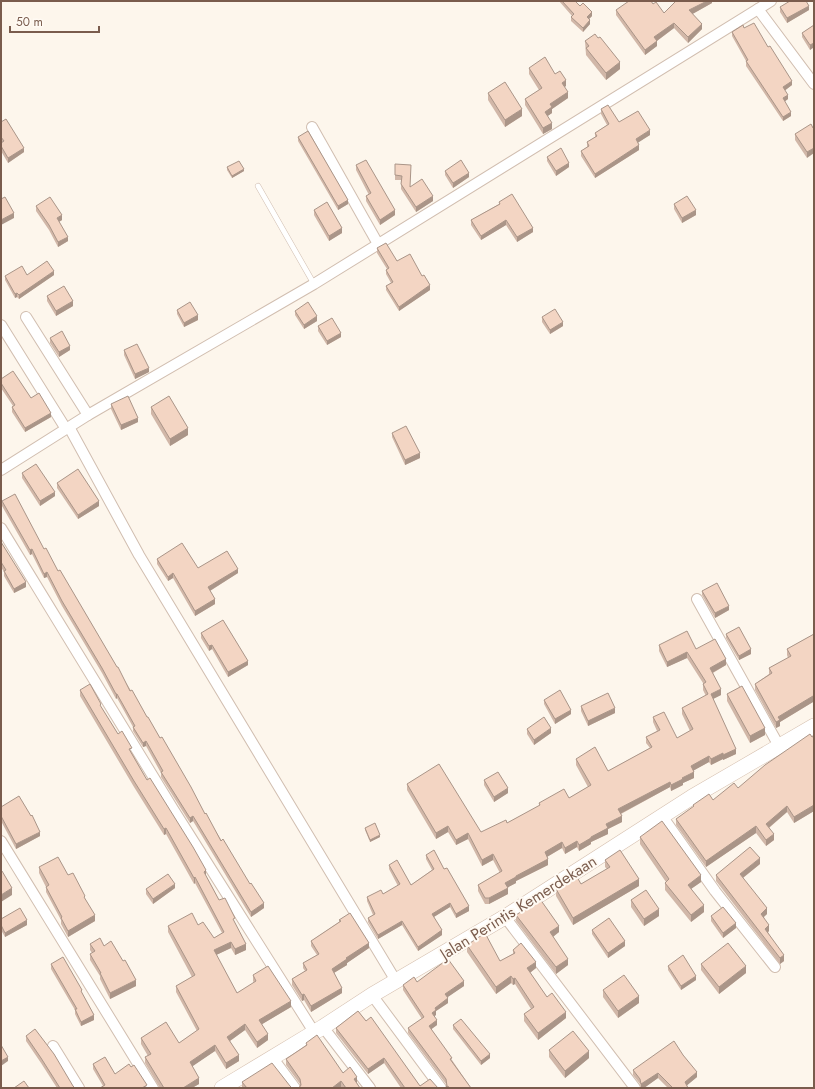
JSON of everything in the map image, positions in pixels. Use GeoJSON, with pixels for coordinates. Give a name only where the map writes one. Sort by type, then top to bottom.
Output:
{"type":"FeatureCollection","features":[{"type":"Feature","properties":{"kind":"street"},"geometry":{"type":"LineString","coordinates":[[1,470],[88,416],[314,284],[771,1]]}},
{"type":"Feature","properties":{"kind":"street"},"geometry":{"type":"LineString","coordinates":[[758,9],[814,84]]}},
{"type":"Feature","properties":{"kind":"street"},"geometry":{"type":"LineString","coordinates":[[312,128],[378,244]]}},
{"type":"Feature","properties":{"kind":"street"},"geometry":{"type":"LineString","coordinates":[[26,317],[88,416]]}},
{"type":"Feature","properties":{"kind":"street"},"geometry":{"type":"LineString","coordinates":[[1,326],[68,428],[139,555],[396,981]]}},
{"type":"Feature","properties":{"kind":"street"},"geometry":{"type":"LineString","coordinates":[[1,528],[173,809],[319,1030],[370,1088]]}},
{"type":"Feature","properties":{"kind":"street"},"geometry":{"type":"LineString","coordinates":[[697,599],[779,746]]}},
{"type":"Feature","properties":{"kind":"street","name":"Jalan Perintis Kemerdekaan"},"geometry":{"type":"LineString","coordinates":[[225,1087],[272,1057],[319,1030],[372,995],[505,917],[662,816],[814,726]]}},
{"type":"Feature","properties":{"kind":"street"},"geometry":{"type":"LineString","coordinates":[[662,816],[715,891],[775,967]]}},
{"type":"Feature","properties":{"kind":"street"},"geometry":{"type":"LineString","coordinates":[[1,841],[153,1088]]}},
{"type":"Feature","properties":{"kind":"street"},"geometry":{"type":"LineString","coordinates":[[505,917],[635,1088]]}},
{"type":"Feature","properties":{"kind":"street"},"geometry":{"type":"LineString","coordinates":[[372,995],[441,1088]]}},
{"type":"Feature","properties":{"kind":"street"},"geometry":{"type":"LineString","coordinates":[[53,1046],[79,1088]]}},
{"type":"Feature","properties":{"kind":"street"},"geometry":{"type":"LineString","coordinates":[[272,1057],[295,1088]]}},
{"type":"Feature","properties":{"kind":"lane"},"geometry":{"type":"LineString","coordinates":[[258,186],[314,284]]}},
{"type":"Feature","properties":{"kind":"building"},"geometry":{"type":"Polygon","coordinates":[[[562,1],[575,1],[580,6],[583,3],[592,12],[587,17],[590,20],[583,28],[571,17],[574,14],[562,1]]]}},
{"type":"Feature","properties":{"kind":"building"},"geometry":{"type":"Polygon","coordinates":[[[629,1],[651,1],[653,4],[656,2],[664,13],[676,1],[707,1],[689,10],[702,24],[688,37],[674,23],[654,37],[657,41],[645,50],[616,10],[629,1]]]}},
{"type":"Feature","properties":{"kind":"building"},"geometry":{"type":"Polygon","coordinates":[[[790,1],[806,1],[809,6],[787,18],[780,7],[790,1]]]}},
{"type":"Feature","properties":{"kind":"building"},"geometry":{"type":"Polygon","coordinates":[[[754,23],[768,47],[770,46],[792,81],[783,87],[788,95],[783,98],[791,112],[783,117],[746,61],[748,60],[732,32],[743,25],[744,28],[754,23]]]}},
{"type":"Feature","properties":{"kind":"building"},"geometry":{"type":"Polygon","coordinates":[[[814,25],[814,43],[810,45],[802,33],[814,25]]]}},
{"type":"Feature","properties":{"kind":"building"},"geometry":{"type":"Polygon","coordinates":[[[595,34],[598,38],[600,37],[620,62],[606,73],[586,48],[589,46],[585,41],[595,34]]]}},
{"type":"Feature","properties":{"kind":"building"},"geometry":{"type":"Polygon","coordinates":[[[545,57],[555,74],[560,71],[566,80],[562,83],[568,92],[550,104],[552,107],[545,112],[552,123],[543,128],[525,99],[542,88],[529,68],[545,57]]]}},
{"type":"Feature","properties":{"kind":"building"},"geometry":{"type":"Polygon","coordinates":[[[505,82],[522,109],[505,120],[488,93],[505,82]]]}},
{"type":"Feature","properties":{"kind":"building"},"geometry":{"type":"Polygon","coordinates":[[[608,105],[619,122],[638,111],[650,130],[636,139],[639,145],[595,174],[581,151],[589,146],[587,142],[597,136],[595,133],[609,124],[601,109],[608,105]]]}},
{"type":"Feature","properties":{"kind":"building"},"geometry":{"type":"Polygon","coordinates":[[[6,119],[24,148],[8,158],[1,146],[1,143],[4,141],[1,137],[1,122],[6,119]]]}},
{"type":"Feature","properties":{"kind":"building"},"geometry":{"type":"Polygon","coordinates":[[[811,124],[814,128],[814,148],[807,152],[795,134],[811,124]]]}},
{"type":"Feature","properties":{"kind":"building"},"geometry":{"type":"Polygon","coordinates":[[[308,131],[348,200],[338,206],[298,137],[308,131]]]}},
{"type":"Feature","properties":{"kind":"building"},"geometry":{"type":"Polygon","coordinates":[[[561,148],[569,163],[556,171],[547,157],[561,148]]]}},
{"type":"Feature","properties":{"kind":"building"},"geometry":{"type":"Polygon","coordinates":[[[366,160],[395,210],[380,220],[366,196],[371,193],[356,165],[366,160]]]}},
{"type":"Feature","properties":{"kind":"building"},"geometry":{"type":"Polygon","coordinates":[[[461,160],[469,173],[453,183],[445,171],[461,160]]]}},
{"type":"Feature","properties":{"kind":"building"},"geometry":{"type":"Polygon","coordinates":[[[239,161],[244,169],[232,176],[227,167],[239,161]]]}},
{"type":"Feature","properties":{"kind":"building"},"geometry":{"type":"Polygon","coordinates":[[[395,164],[411,165],[410,187],[422,179],[433,196],[416,207],[401,184],[402,176],[395,175],[395,164]]]}},
{"type":"Feature","properties":{"kind":"building"},"geometry":{"type":"Polygon","coordinates":[[[512,194],[533,228],[517,237],[506,220],[481,236],[471,220],[500,204],[499,202],[512,194]]]}},
{"type":"Feature","properties":{"kind":"building"},"geometry":{"type":"Polygon","coordinates":[[[687,196],[696,210],[682,218],[674,204],[687,196]]]}},
{"type":"Feature","properties":{"kind":"building"},"geometry":{"type":"Polygon","coordinates":[[[5,197],[14,213],[1,220],[1,199],[5,197]]]}},
{"type":"Feature","properties":{"kind":"building"},"geometry":{"type":"Polygon","coordinates":[[[50,197],[62,215],[57,218],[68,237],[58,242],[36,206],[50,197]]]}},
{"type":"Feature","properties":{"kind":"building"},"geometry":{"type":"Polygon","coordinates":[[[327,202],[342,228],[329,236],[314,210],[327,202]]]}},
{"type":"Feature","properties":{"kind":"building"},"geometry":{"type":"Polygon","coordinates":[[[386,243],[397,261],[410,254],[422,276],[424,275],[430,285],[399,307],[386,286],[393,282],[386,270],[389,268],[377,248],[386,243]]]}},
{"type":"Feature","properties":{"kind":"building"},"geometry":{"type":"Polygon","coordinates":[[[47,261],[54,271],[19,295],[17,293],[15,294],[5,276],[22,266],[27,275],[47,261]]]}},
{"type":"Feature","properties":{"kind":"building"},"geometry":{"type":"Polygon","coordinates":[[[64,286],[73,301],[56,311],[47,296],[64,286]]]}},
{"type":"Feature","properties":{"kind":"building"},"geometry":{"type":"Polygon","coordinates":[[[190,302],[198,315],[184,323],[177,310],[190,302]]]}},
{"type":"Feature","properties":{"kind":"building"},"geometry":{"type":"Polygon","coordinates":[[[308,302],[317,316],[304,325],[295,311],[308,302]]]}},
{"type":"Feature","properties":{"kind":"building"},"geometry":{"type":"Polygon","coordinates":[[[555,309],[563,322],[550,330],[542,317],[555,309]]]}},
{"type":"Feature","properties":{"kind":"building"},"geometry":{"type":"Polygon","coordinates":[[[332,318],[341,333],[327,341],[318,326],[332,318]]]}},
{"type":"Feature","properties":{"kind":"building"},"geometry":{"type":"Polygon","coordinates":[[[62,331],[70,346],[59,352],[50,338],[62,331]]]}},
{"type":"Feature","properties":{"kind":"building"},"geometry":{"type":"Polygon","coordinates":[[[137,344],[149,368],[135,374],[124,350],[137,344]]]}},
{"type":"Feature","properties":{"kind":"building"},"geometry":{"type":"Polygon","coordinates":[[[13,371],[31,398],[39,393],[51,413],[25,428],[12,407],[15,405],[1,383],[1,379],[13,371]]]}},
{"type":"Feature","properties":{"kind":"building"},"geometry":{"type":"Polygon","coordinates":[[[128,396],[138,418],[121,425],[111,404],[128,396]]]}},
{"type":"Feature","properties":{"kind":"building"},"geometry":{"type":"Polygon","coordinates":[[[169,396],[188,428],[170,439],[151,407],[169,396]]]}},
{"type":"Feature","properties":{"kind":"building"},"geometry":{"type":"Polygon","coordinates":[[[406,426],[420,453],[405,460],[392,433],[406,426]]]}},
{"type":"Feature","properties":{"kind":"building"},"geometry":{"type":"Polygon","coordinates":[[[36,464],[55,492],[40,501],[22,473],[36,464]]]}},
{"type":"Feature","properties":{"kind":"building"},"geometry":{"type":"Polygon","coordinates":[[[78,469],[99,501],[78,515],[57,483],[78,469]]]}},
{"type":"Feature","properties":{"kind":"building"},"geometry":{"type":"Polygon","coordinates":[[[15,494],[44,549],[46,548],[58,571],[60,570],[118,667],[130,691],[132,690],[160,738],[162,737],[221,841],[223,839],[250,884],[251,883],[264,903],[251,912],[193,816],[190,818],[161,772],[163,771],[146,741],[143,743],[133,727],[135,726],[62,601],[47,572],[44,574],[32,549],[30,550],[2,501],[15,494]]]}},
{"type":"Feature","properties":{"kind":"building"},"geometry":{"type":"Polygon","coordinates":[[[1,542],[26,582],[14,589],[4,571],[6,570],[1,562],[1,542]]]}},
{"type":"Feature","properties":{"kind":"building"},"geometry":{"type":"Polygon","coordinates":[[[182,543],[198,568],[227,551],[238,569],[208,587],[215,599],[195,611],[173,573],[168,577],[157,559],[182,543]]]}},
{"type":"Feature","properties":{"kind":"building"},"geometry":{"type":"Polygon","coordinates":[[[717,583],[729,606],[715,613],[702,591],[717,583]]]}},
{"type":"Feature","properties":{"kind":"building"},"geometry":{"type":"Polygon","coordinates":[[[223,620],[248,661],[228,672],[212,645],[209,646],[201,633],[223,620]]]}},
{"type":"Feature","properties":{"kind":"building"},"geometry":{"type":"Polygon","coordinates":[[[739,627],[751,649],[739,656],[726,634],[739,627]]]}},
{"type":"Feature","properties":{"kind":"building"},"geometry":{"type":"Polygon","coordinates":[[[687,631],[696,649],[715,639],[726,659],[710,668],[721,689],[711,694],[736,749],[711,759],[709,756],[691,766],[694,772],[682,778],[683,779],[671,785],[670,782],[618,809],[622,816],[606,824],[608,828],[579,845],[577,841],[565,848],[562,842],[545,852],[548,859],[505,883],[508,888],[489,898],[485,898],[478,885],[502,871],[493,854],[482,860],[468,833],[456,840],[448,826],[436,833],[407,784],[439,764],[481,832],[506,820],[507,823],[540,805],[539,803],[564,789],[569,798],[591,785],[576,759],[595,747],[608,771],[652,747],[646,737],[660,730],[653,717],[664,712],[677,738],[693,729],[682,708],[708,694],[703,684],[706,682],[687,652],[667,662],[659,645],[687,631]]]}},
{"type":"Feature","properties":{"kind":"building"},"geometry":{"type":"Polygon","coordinates":[[[814,634],[814,697],[813,696],[778,717],[780,720],[776,722],[755,684],[772,673],[769,668],[791,656],[787,649],[814,634]]]}},
{"type":"Feature","properties":{"kind":"building"},"geometry":{"type":"Polygon","coordinates":[[[90,684],[101,704],[100,705],[118,734],[122,731],[132,748],[129,749],[147,780],[150,778],[193,847],[206,870],[204,872],[219,900],[225,898],[235,918],[233,919],[246,944],[235,949],[231,942],[214,950],[237,993],[256,981],[253,975],[268,966],[291,1001],[259,1020],[268,1034],[257,1042],[245,1024],[227,1037],[239,1055],[226,1063],[215,1045],[190,1062],[199,1078],[183,1088],[164,1088],[145,1057],[151,1054],[141,1038],[166,1022],[179,1043],[199,1029],[176,986],[195,975],[168,926],[192,913],[198,925],[203,922],[214,938],[224,932],[195,877],[194,878],[166,828],[164,829],[134,781],[80,690],[90,684]]]}},
{"type":"Feature","properties":{"kind":"building"},"geometry":{"type":"Polygon","coordinates":[[[742,686],[765,728],[750,736],[727,694],[742,686]]]}},
{"type":"Feature","properties":{"kind":"building"},"geometry":{"type":"Polygon","coordinates":[[[560,690],[571,710],[555,719],[544,700],[560,690]]]}},
{"type":"Feature","properties":{"kind":"building"},"geometry":{"type":"Polygon","coordinates":[[[608,693],[615,708],[588,721],[581,706],[608,693]]]}},
{"type":"Feature","properties":{"kind":"building"},"geometry":{"type":"Polygon","coordinates":[[[544,717],[551,728],[534,740],[527,729],[544,717]]]}},
{"type":"Feature","properties":{"kind":"building"},"geometry":{"type":"Polygon","coordinates":[[[810,734],[812,737],[814,736],[814,805],[794,817],[787,806],[766,824],[774,834],[766,840],[756,826],[706,861],[676,819],[709,794],[713,800],[734,783],[738,788],[765,765],[810,734]]]}},
{"type":"Feature","properties":{"kind":"building"},"geometry":{"type":"Polygon","coordinates":[[[498,772],[508,788],[494,797],[484,780],[498,772]]]}},
{"type":"Feature","properties":{"kind":"building"},"geometry":{"type":"Polygon","coordinates":[[[19,796],[31,816],[32,815],[40,832],[16,844],[1,816],[1,807],[19,796]]]}},
{"type":"Feature","properties":{"kind":"building"},"geometry":{"type":"Polygon","coordinates":[[[662,821],[701,875],[688,885],[704,905],[691,915],[665,883],[669,879],[640,837],[662,821]]]}},
{"type":"Feature","properties":{"kind":"building"},"geometry":{"type":"Polygon","coordinates":[[[375,823],[380,835],[370,840],[365,828],[375,823]]]}},
{"type":"Feature","properties":{"kind":"building"},"geometry":{"type":"Polygon","coordinates":[[[750,847],[760,858],[740,874],[767,908],[761,914],[769,925],[765,929],[784,955],[780,958],[716,875],[750,847]]]}},
{"type":"Feature","properties":{"kind":"building"},"geometry":{"type":"Polygon","coordinates":[[[434,850],[444,869],[447,868],[469,906],[456,914],[450,903],[432,914],[442,930],[418,947],[402,921],[378,935],[368,918],[375,914],[367,897],[381,890],[383,894],[400,884],[389,865],[397,860],[411,885],[434,869],[426,855],[434,850]]]}},
{"type":"Feature","properties":{"kind":"building"},"geometry":{"type":"Polygon","coordinates":[[[620,850],[639,879],[573,918],[556,889],[577,877],[581,884],[610,867],[605,860],[620,850]]]}},
{"type":"Feature","properties":{"kind":"building"},"geometry":{"type":"Polygon","coordinates":[[[58,857],[68,875],[73,873],[85,896],[84,897],[95,915],[68,931],[46,887],[49,885],[39,867],[58,857]]]}},
{"type":"Feature","properties":{"kind":"building"},"geometry":{"type":"Polygon","coordinates":[[[1,871],[12,888],[1,895],[1,871]]]}},
{"type":"Feature","properties":{"kind":"building"},"geometry":{"type":"Polygon","coordinates":[[[168,874],[175,884],[153,899],[146,889],[168,874]]]}},
{"type":"Feature","properties":{"kind":"building"},"geometry":{"type":"Polygon","coordinates":[[[646,890],[659,909],[644,919],[631,900],[646,890]]]}},
{"type":"Feature","properties":{"kind":"building"},"geometry":{"type":"Polygon","coordinates":[[[540,899],[559,926],[550,932],[568,959],[556,967],[516,915],[540,899]]]}},
{"type":"Feature","properties":{"kind":"building"},"geometry":{"type":"Polygon","coordinates":[[[723,907],[736,923],[723,933],[711,916],[723,907]]]}},
{"type":"Feature","properties":{"kind":"building"},"geometry":{"type":"Polygon","coordinates":[[[20,908],[27,920],[5,933],[1,925],[1,919],[20,908]]]}},
{"type":"Feature","properties":{"kind":"building"},"geometry":{"type":"Polygon","coordinates":[[[350,913],[369,943],[332,969],[342,988],[311,1006],[292,979],[307,970],[303,963],[319,954],[311,941],[341,921],[339,920],[350,913]]]}},
{"type":"Feature","properties":{"kind":"building"},"geometry":{"type":"Polygon","coordinates":[[[609,918],[625,941],[608,953],[592,930],[609,918]]]}},
{"type":"Feature","properties":{"kind":"building"},"geometry":{"type":"Polygon","coordinates":[[[485,933],[500,961],[515,953],[513,950],[521,943],[536,962],[527,968],[547,997],[552,993],[566,1012],[538,1033],[524,1014],[534,1007],[515,978],[513,979],[511,976],[496,987],[467,945],[485,933]]]}},
{"type":"Feature","properties":{"kind":"building"},"geometry":{"type":"Polygon","coordinates":[[[100,938],[104,946],[111,941],[123,961],[125,960],[136,980],[110,993],[90,954],[95,951],[90,944],[100,938]]]}},
{"type":"Feature","properties":{"kind":"building"},"geometry":{"type":"Polygon","coordinates":[[[728,943],[746,966],[719,987],[701,964],[728,943]]]}},
{"type":"Feature","properties":{"kind":"building"},"geometry":{"type":"Polygon","coordinates":[[[683,955],[696,976],[681,986],[668,966],[683,955]]]}},
{"type":"Feature","properties":{"kind":"building"},"geometry":{"type":"Polygon","coordinates":[[[63,957],[82,990],[81,991],[94,1015],[81,1022],[75,1009],[77,1009],[51,964],[63,957]]]}},
{"type":"Feature","properties":{"kind":"building"},"geometry":{"type":"Polygon","coordinates":[[[448,959],[464,981],[445,994],[448,998],[435,1008],[436,1010],[432,1013],[437,1020],[429,1026],[471,1088],[449,1088],[448,1086],[445,1088],[447,1086],[446,1079],[408,1028],[424,1017],[403,985],[414,977],[417,982],[448,959]]]}},
{"type":"Feature","properties":{"kind":"building"},"geometry":{"type":"Polygon","coordinates":[[[624,975],[639,996],[618,1011],[603,990],[624,975]]]}},
{"type":"Feature","properties":{"kind":"building"},"geometry":{"type":"Polygon","coordinates":[[[358,1011],[366,1021],[371,1017],[420,1086],[430,1079],[438,1088],[405,1088],[384,1058],[368,1069],[336,1028],[358,1011]]]}},
{"type":"Feature","properties":{"kind":"building"},"geometry":{"type":"Polygon","coordinates":[[[461,1019],[490,1054],[481,1061],[453,1025],[461,1019]]]}},
{"type":"Feature","properties":{"kind":"building"},"geometry":{"type":"Polygon","coordinates":[[[35,1029],[54,1054],[75,1088],[60,1088],[26,1036],[35,1029]]]}},
{"type":"Feature","properties":{"kind":"building"},"geometry":{"type":"Polygon","coordinates":[[[573,1031],[589,1051],[565,1071],[549,1050],[573,1031]]]}},
{"type":"Feature","properties":{"kind":"building"},"geometry":{"type":"Polygon","coordinates":[[[317,1035],[343,1073],[350,1067],[357,1077],[354,1079],[360,1088],[346,1088],[341,1081],[332,1088],[299,1088],[301,1085],[300,1079],[286,1059],[307,1045],[306,1043],[317,1035]]]}},
{"type":"Feature","properties":{"kind":"building"},"geometry":{"type":"Polygon","coordinates":[[[674,1041],[697,1072],[685,1082],[688,1088],[673,1088],[658,1073],[641,1084],[640,1079],[633,1070],[674,1041]]]}},
{"type":"Feature","properties":{"kind":"building"},"geometry":{"type":"Polygon","coordinates":[[[1,1045],[8,1057],[1,1061],[1,1045]]]}},
{"type":"Feature","properties":{"kind":"building"},"geometry":{"type":"Polygon","coordinates":[[[105,1057],[115,1074],[129,1064],[131,1067],[134,1065],[147,1085],[142,1088],[100,1088],[105,1085],[93,1064],[105,1057]]]}},
{"type":"Feature","properties":{"kind":"building"},"geometry":{"type":"Polygon","coordinates":[[[272,1063],[292,1088],[247,1088],[242,1082],[272,1063]]]}},
{"type":"Feature","properties":{"kind":"building"},"geometry":{"type":"Polygon","coordinates":[[[24,1081],[29,1088],[14,1088],[24,1081]]]}}]}
